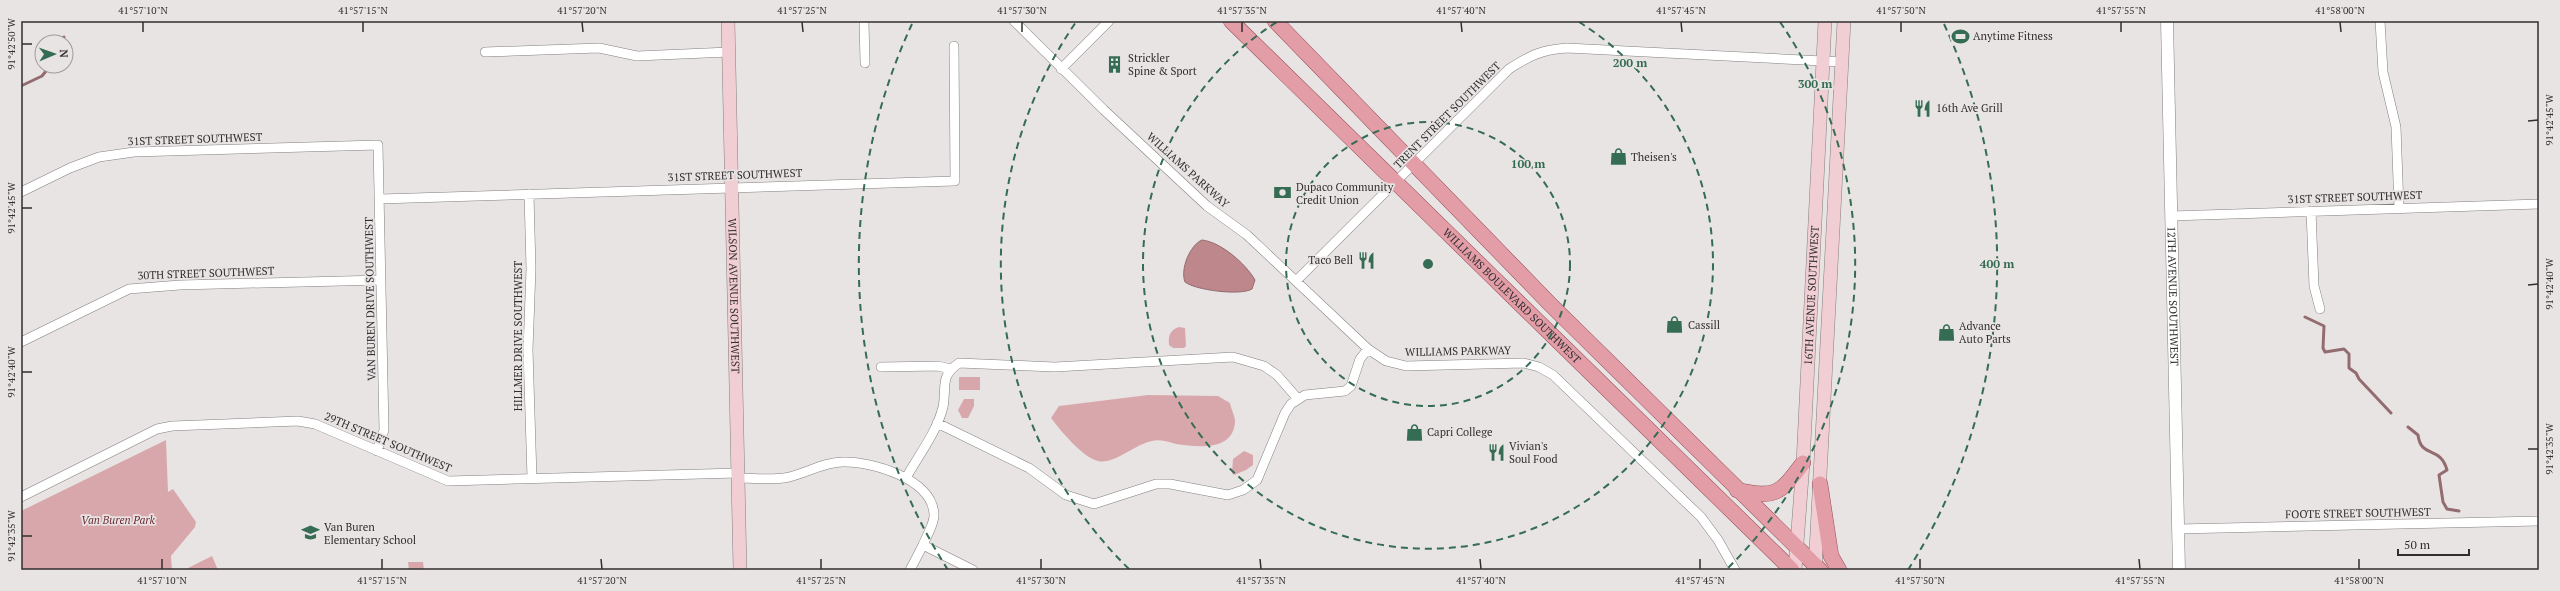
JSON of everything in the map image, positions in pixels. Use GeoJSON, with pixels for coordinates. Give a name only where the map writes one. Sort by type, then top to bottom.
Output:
{"type":"FeatureCollection","features":[{"type":"Feature","properties":{"kind":"main road","name":"WILSON AVENUE SOUTHWEST"},"geometry":{"type":"LineString","coordinates":[[728,21],[740,570]]}},
{"type":"Feature","properties":{"kind":"main road","name":"WILLIAMS BOULEVARD SOUTHWEST"},"geometry":{"type":"LineString","coordinates":[[1231,21],[1794,570]]}},
{"type":"Feature","properties":{"kind":"main road","name":"WILLIAMS BOULEVARD SOUTHWEST"},"geometry":{"type":"LineString","coordinates":[[1276,21],[1550,304],[1817,569]]}},
{"type":"Feature","properties":{"kind":"main road","name":"16TH AVENUE SOUTHWEST"},"geometry":{"type":"LineString","coordinates":[[1794,570],[1803,463],[1825,21]]}},
{"type":"Feature","properties":{"kind":"main road","name":"16TH AVENUE SOUTHWEST"},"geometry":{"type":"LineString","coordinates":[[1817,569],[1844,21]]}},
{"type":"Feature","properties":{"kind":"main road"},"geometry":{"type":"LineString","coordinates":[[1737,490],[1762,495],[1775,493],[1786,485],[1803,463]]}},
{"type":"Feature","properties":{"kind":"main road"},"geometry":{"type":"LineString","coordinates":[[1820,484],[1831,556],[1839,570]]}},
{"type":"Feature","properties":{"kind":"main road"},"geometry":{"type":"LineString","coordinates":[[1738,517],[1777,570]]}},
{"type":"Feature","properties":{"kind":"street"},"geometry":{"type":"LineString","coordinates":[[864,21],[865,63]]}},
{"type":"Feature","properties":{"kind":"street","name":"WILLIAMS PARKWAY"},"geometry":{"type":"LineString","coordinates":[[1014,21],[1061,69],[1207,206],[1247,235],[1368,349],[1386,361],[1406,366],[1524,362],[1553,374],[1701,517],[1718,540],[1735,570]]}},
{"type":"Feature","properties":{"kind":"street"},"geometry":{"type":"LineString","coordinates":[[1061,69],[1109,21]]}},
{"type":"Feature","properties":{"kind":"street","name":"12TH AVENUE SOUTHWEST"},"geometry":{"type":"LineString","coordinates":[[2167,21],[2180,570]]}},
{"type":"Feature","properties":{"kind":"street"},"geometry":{"type":"LineString","coordinates":[[2380,21],[2383,72],[2396,127],[2399,208]]}},
{"type":"Feature","properties":{"kind":"street","name":"31ST STREET SOUTHWEST"},"geometry":{"type":"LineString","coordinates":[[380,199],[732,186],[955,181],[954,46]]}},
{"type":"Feature","properties":{"kind":"street"},"geometry":{"type":"LineString","coordinates":[[485,52],[598,48],[637,56],[729,52]]}},
{"type":"Feature","properties":{"kind":"street","name":"TRENT STREET SOUTHWEST"},"geometry":{"type":"LineString","coordinates":[[1296,281],[1509,69],[1529,56],[1544,50],[1567,48],[1843,62]]}},
{"type":"Feature","properties":{"kind":"street","name":"31ST STREET SOUTHWEST"},"geometry":{"type":"LineString","coordinates":[[21,192],[84,162],[99,157],[134,152],[378,145]]}},
{"type":"Feature","properties":{"kind":"street","name":"VAN BUREN DRIVE SOUTHWEST"},"geometry":{"type":"LineString","coordinates":[[376,451],[384,430],[378,145]]}},
{"type":"Feature","properties":{"kind":"street","name":"HILLMER DRIVE SOUTHWEST"},"geometry":{"type":"LineString","coordinates":[[529,194],[531,269],[528,350],[532,478]]}},
{"type":"Feature","properties":{"kind":"street","name":"31ST STREET SOUTHWEST"},"geometry":{"type":"LineString","coordinates":[[2171,216],[2539,204]]}},
{"type":"Feature","properties":{"kind":"street"},"geometry":{"type":"LineString","coordinates":[[2311,211],[2314,286],[2320,309]]}},
{"type":"Feature","properties":{"kind":"street","name":"30TH STREET SOUTHWEST"},"geometry":{"type":"LineString","coordinates":[[21,342],[129,289],[167,285],[381,280]]}},
{"type":"Feature","properties":{"kind":"street"},"geometry":{"type":"LineString","coordinates":[[937,423],[1029,468],[1066,495],[1080,501],[1094,504],[1156,484],[1170,484],[1228,495],[1244,490],[1257,480],[1285,413],[1298,399],[1314,393],[1345,390],[1351,386],[1360,359],[1368,349]]}},
{"type":"Feature","properties":{"kind":"street"},"geometry":{"type":"LineString","coordinates":[[906,478],[937,423],[943,407],[945,377],[950,369],[959,364],[972,362],[1055,367],[1233,356],[1264,366],[1277,375],[1298,399]]}},
{"type":"Feature","properties":{"kind":"street"},"geometry":{"type":"LineString","coordinates":[[881,367],[938,366],[950,369]]}},
{"type":"Feature","properties":{"kind":"street","name":"29TH STREET SOUTHWEST"},"geometry":{"type":"LineString","coordinates":[[21,497],[157,429],[172,426],[298,421],[315,424],[448,481],[532,478],[738,476],[784,478],[822,465],[842,462],[882,468],[906,478],[923,490],[932,503],[934,516],[923,545],[910,570]]}},
{"type":"Feature","properties":{"kind":"street","name":"FOOTE STREET SOUTHWEST"},"geometry":{"type":"LineString","coordinates":[[2178,529],[2539,521]]}},
{"type":"Feature","properties":{"kind":"street"},"geometry":{"type":"LineString","coordinates":[[923,545],[973,570]]}},
{"type":"Feature","properties":{"kind":"green space"},"geometry":{"type":"Polygon","coordinates":[[[1179,327],[1185,328],[1186,346],[1184,348],[1173,348],[1169,345],[1169,336],[1179,327]]]}},
{"type":"Feature","properties":{"kind":"green space"},"geometry":{"type":"Polygon","coordinates":[[[959,377],[980,377],[980,390],[959,390],[959,377]]]}},
{"type":"Feature","properties":{"kind":"green space"},"geometry":{"type":"Polygon","coordinates":[[[1148,395],[1218,396],[1230,403],[1235,419],[1233,431],[1228,438],[1221,443],[1213,445],[1194,446],[1155,440],[1145,443],[1111,460],[1098,461],[1092,459],[1079,449],[1051,418],[1059,406],[1148,395]]]}},
{"type":"Feature","properties":{"kind":"green space"},"geometry":{"type":"Polygon","coordinates":[[[964,399],[974,399],[974,406],[968,418],[962,418],[958,410],[964,399]]]}},
{"type":"Feature","properties":{"kind":"green space","name":"Van Buren Park"},"geometry":{"type":"Polygon","coordinates":[[[166,440],[168,492],[173,489],[196,522],[195,527],[171,556],[172,570],[21,570],[21,511],[166,440]]]}},
{"type":"Feature","properties":{"kind":"green space"},"geometry":{"type":"Polygon","coordinates":[[[1244,451],[1253,455],[1253,465],[1234,475],[1232,473],[1233,459],[1244,451]]]}},
{"type":"Feature","properties":{"kind":"green space"},"geometry":{"type":"Polygon","coordinates":[[[212,556],[218,570],[189,570],[188,568],[212,556]]]}},
{"type":"Feature","properties":{"kind":"green space"},"geometry":{"type":"Polygon","coordinates":[[[408,562],[423,562],[424,570],[409,570],[408,562]]]}},
{"type":"Feature","properties":{"kind":"shaded area"},"geometry":{"type":"Polygon","coordinates":[[[1202,240],[1225,249],[1246,267],[1255,280],[1252,289],[1238,292],[1207,290],[1185,282],[1184,271],[1187,258],[1194,247],[1202,240]]]}},
{"type":"Feature","properties":{"kind":"waterway"},"geometry":{"type":"LineString","coordinates":[[21,86],[44,74]]}},
{"type":"Feature","properties":{"kind":"waterway"},"geometry":{"type":"LineString","coordinates":[[2305,317],[2324,326],[2323,348],[2325,352],[2344,349],[2349,354],[2349,368],[2356,373],[2359,379],[2391,413]]}},
{"type":"Feature","properties":{"kind":"waterway"},"geometry":{"type":"LineString","coordinates":[[2408,427],[2418,435],[2423,447],[2436,454],[2444,462],[2447,470],[2439,475],[2443,502],[2447,509],[2459,511]]}},
{"type":"Feature","properties":{"kind":"place","name":"Anytime Fitness"},"geometry":{"type":"Point","coordinates":[1960,36]}},
{"type":"Feature","properties":{"kind":"place","name":"Strickler Spine & Sport"},"geometry":{"type":"Point","coordinates":[1115,64]}},
{"type":"Feature","properties":{"kind":"place","name":"16th Ave Grill"},"geometry":{"type":"Point","coordinates":[1923,108]}},
{"type":"Feature","properties":{"kind":"place","name":"Theisen's"},"geometry":{"type":"Point","coordinates":[1618,157]}},
{"type":"Feature","properties":{"kind":"place","name":"Dupaco Community Credit Union"},"geometry":{"type":"Point","coordinates":[1283,193]}},
{"type":"Feature","properties":{"kind":"place","name":"Taco Bell"},"geometry":{"type":"Point","coordinates":[1366,260]}},
{"type":"Feature","properties":{"kind":"place","name":"Cassill"},"geometry":{"type":"Point","coordinates":[1675,325]}},
{"type":"Feature","properties":{"kind":"place","name":"Advance Auto Parts"},"geometry":{"type":"Point","coordinates":[1946,332]}},
{"type":"Feature","properties":{"kind":"place","name":"Capri College"},"geometry":{"type":"Point","coordinates":[1414,432]}},
{"type":"Feature","properties":{"kind":"place","name":"Vivian's Soul Food"},"geometry":{"type":"Point","coordinates":[1496,452]}},
{"type":"Feature","properties":{"kind":"place","name":"Van Buren Elementary School"},"geometry":{"type":"Point","coordinates":[311,533]}}]}
